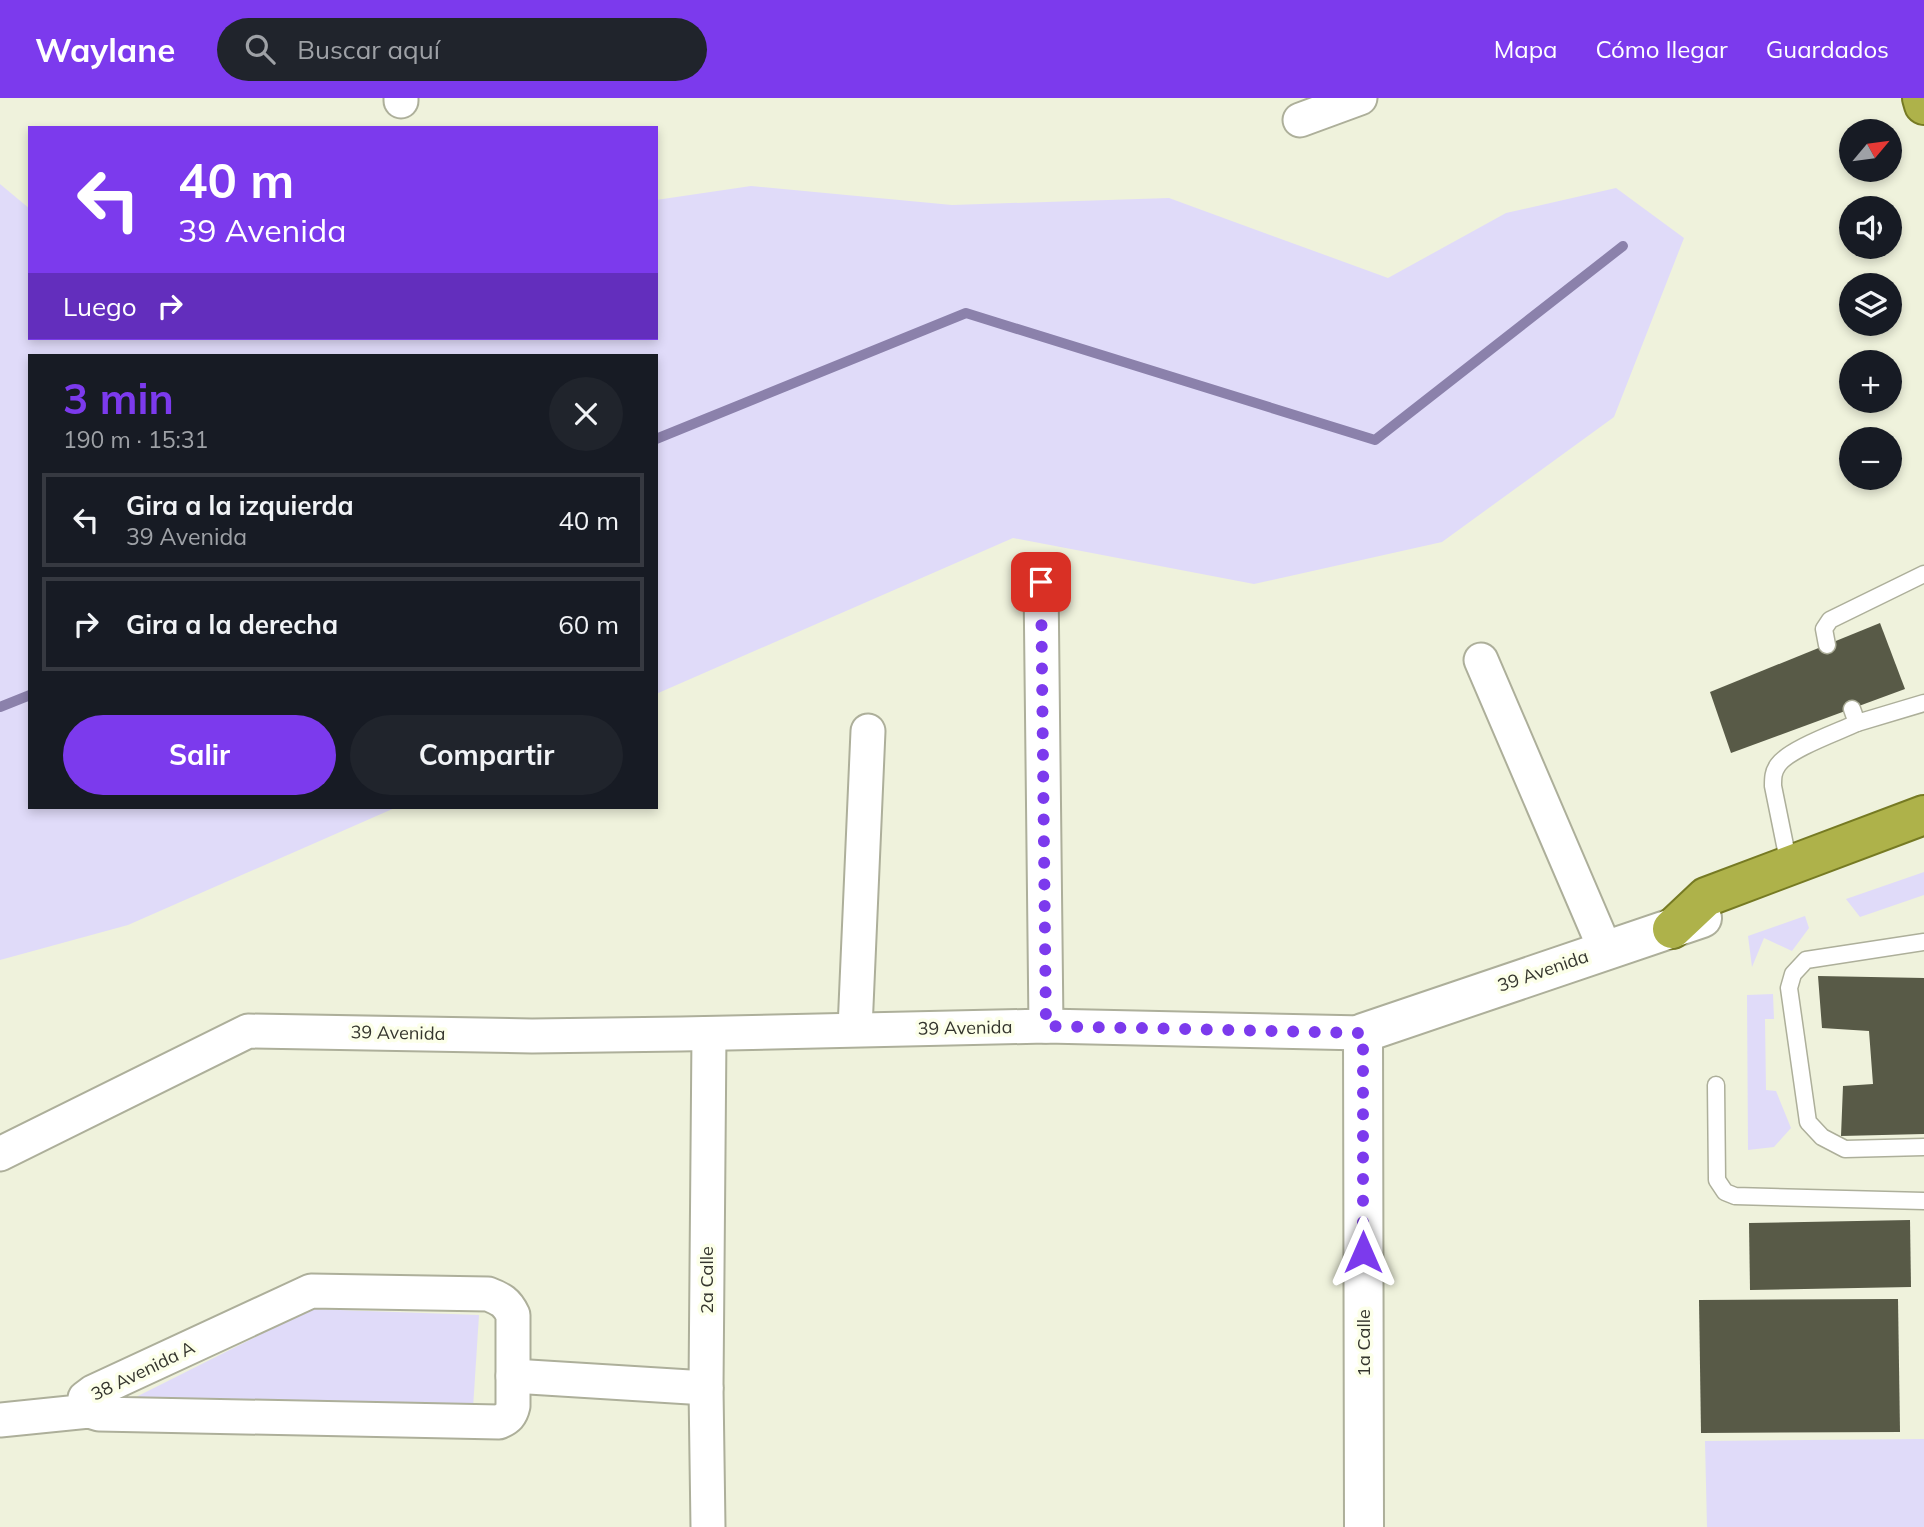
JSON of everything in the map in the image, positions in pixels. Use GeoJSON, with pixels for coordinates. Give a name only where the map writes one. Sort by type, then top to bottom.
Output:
{"type":"FeatureCollection","features":[{"type":"Feature","properties":{"kind":"highway"},"geometry":{"type":"LineString","coordinates":[[1922,98],[1924,105]]}},
{"type":"Feature","properties":{"kind":"highway"},"geometry":{"type":"LineString","coordinates":[[1672,929],[1706,897],[1924,815]]}},
{"type":"Feature","properties":{"kind":"street"},"geometry":{"type":"LineString","coordinates":[[1300,120],[1360,98]]}},
{"type":"Feature","properties":{"kind":"street"},"geometry":{"type":"LineString","coordinates":[[1041,582],[1046,1026]]}},
{"type":"Feature","properties":{"kind":"street"},"geometry":{"type":"LineString","coordinates":[[1481,660],[1605,949]]}},
{"type":"Feature","properties":{"kind":"street"},"geometry":{"type":"LineString","coordinates":[[855,1029],[868,731]]}},
{"type":"Feature","properties":{"kind":"street","name":"39 Avenida"},"geometry":{"type":"LineString","coordinates":[[0,1154],[248,1031],[532,1036],[1046,1026],[1363,1033],[1605,949],[1672,929],[1924,833]]}},
{"type":"Feature","properties":{"kind":"street","name":"1a Calle"},"geometry":{"type":"LineString","coordinates":[[1363,1033],[1364,1527]]}},
{"type":"Feature","properties":{"kind":"street","name":"2a Calle"},"geometry":{"type":"LineString","coordinates":[[708,1527],[706,1388],[709,1034]]}},
{"type":"Feature","properties":{"kind":"street","name":"38 Avenida A"},"geometry":{"type":"LineString","coordinates":[[311,1291],[488,1294],[500,1298],[508,1304],[513,1315],[513,1376],[512,1413],[499,1422],[99,1414],[89,1411],[84,1404],[85,1398],[93,1392],[311,1291]]}},
{"type":"Feature","properties":{"kind":"street"},"geometry":{"type":"LineString","coordinates":[[513,1376],[706,1388]]}},
{"type":"Feature","properties":{"kind":"street"},"geometry":{"type":"LineString","coordinates":[[0,1420],[89,1411]]}},
{"type":"Feature","properties":{"kind":"lane"},"geometry":{"type":"LineString","coordinates":[[1827,645],[1824,629],[1830,620],[1924,574]]}},
{"type":"Feature","properties":{"kind":"lane"},"geometry":{"type":"LineString","coordinates":[[1789,865],[1773,786],[1773,774],[1779,763],[1789,754],[1854,716],[1924,703]]}},
{"type":"Feature","properties":{"kind":"lane"},"geometry":{"type":"LineString","coordinates":[[1924,942],[1806,960],[1793,974],[1789,988],[1808,1122],[1822,1137],[1845,1149],[1924,1146]]}},
{"type":"Feature","properties":{"kind":"lane"},"geometry":{"type":"LineString","coordinates":[[1716,1085],[1717,1181],[1725,1192],[1745,1197],[1924,1202]]}},
{"type":"Feature","properties":{"kind":"shaded area"},"geometry":{"type":"Polygon","coordinates":[[[0,184],[28,207],[28,340],[658,340],[658,200],[751,186],[952,205],[1169,198],[1388,278],[1506,213],[1616,188],[1684,238],[1614,417],[1442,542],[1254,584],[1013,538],[658,693],[658,354],[28,354],[28,809],[392,809],[128,925],[0,960],[0,184]]]}},
{"type":"Feature","properties":{"kind":"shaded area"},"geometry":{"type":"Polygon","coordinates":[[[1924,872],[1924,895],[1860,917],[1846,899],[1924,872]]]}},
{"type":"Feature","properties":{"kind":"shaded area"},"geometry":{"type":"Polygon","coordinates":[[[1805,916],[1809,928],[1792,951],[1764,938],[1752,967],[1748,936],[1805,916]]]}},
{"type":"Feature","properties":{"kind":"shaded area"},"geometry":{"type":"Polygon","coordinates":[[[1773,994],[1774,1019],[1765,1019],[1766,1090],[1776,1091],[1791,1128],[1774,1147],[1748,1150],[1747,995],[1773,994]]]}},
{"type":"Feature","properties":{"kind":"shaded area"},"geometry":{"type":"Polygon","coordinates":[[[311,1309],[479,1315],[473,1408],[128,1401],[311,1309]]]}},
{"type":"Feature","properties":{"kind":"shaded area"},"geometry":{"type":"Polygon","coordinates":[[[1924,1439],[1924,1527],[1707,1527],[1705,1441],[1924,1439]]]}},
{"type":"Feature","properties":{"kind":"building"},"geometry":{"type":"Polygon","coordinates":[[[1880,623],[1905,689],[1731,753],[1710,692],[1880,623]]]}},
{"type":"Feature","properties":{"kind":"building"},"geometry":{"type":"Polygon","coordinates":[[[1818,976],[1924,978],[1924,1134],[1841,1136],[1843,1086],[1873,1084],[1869,1031],[1822,1028],[1818,976]]]}},
{"type":"Feature","properties":{"kind":"building"},"geometry":{"type":"Polygon","coordinates":[[[1910,1220],[1911,1287],[1750,1290],[1749,1223],[1910,1220]]]}},
{"type":"Feature","properties":{"kind":"building"},"geometry":{"type":"Polygon","coordinates":[[[1898,1299],[1900,1432],[1701,1433],[1699,1300],[1898,1299]]]}},
{"type":"Feature","properties":{"kind":"waterway"},"geometry":{"type":"LineString","coordinates":[[658,438],[966,313],[1375,440],[1623,246]]}},
{"type":"Feature","properties":{"kind":"waterway"},"geometry":{"type":"LineString","coordinates":[[0,707],[28,696]]}},
{"type":"Feature","properties":{"kind":"route"},"geometry":{"type":"LineString","coordinates":[[1041,582],[1046,1026],[1363,1033],[1363,1252]]}}]}
